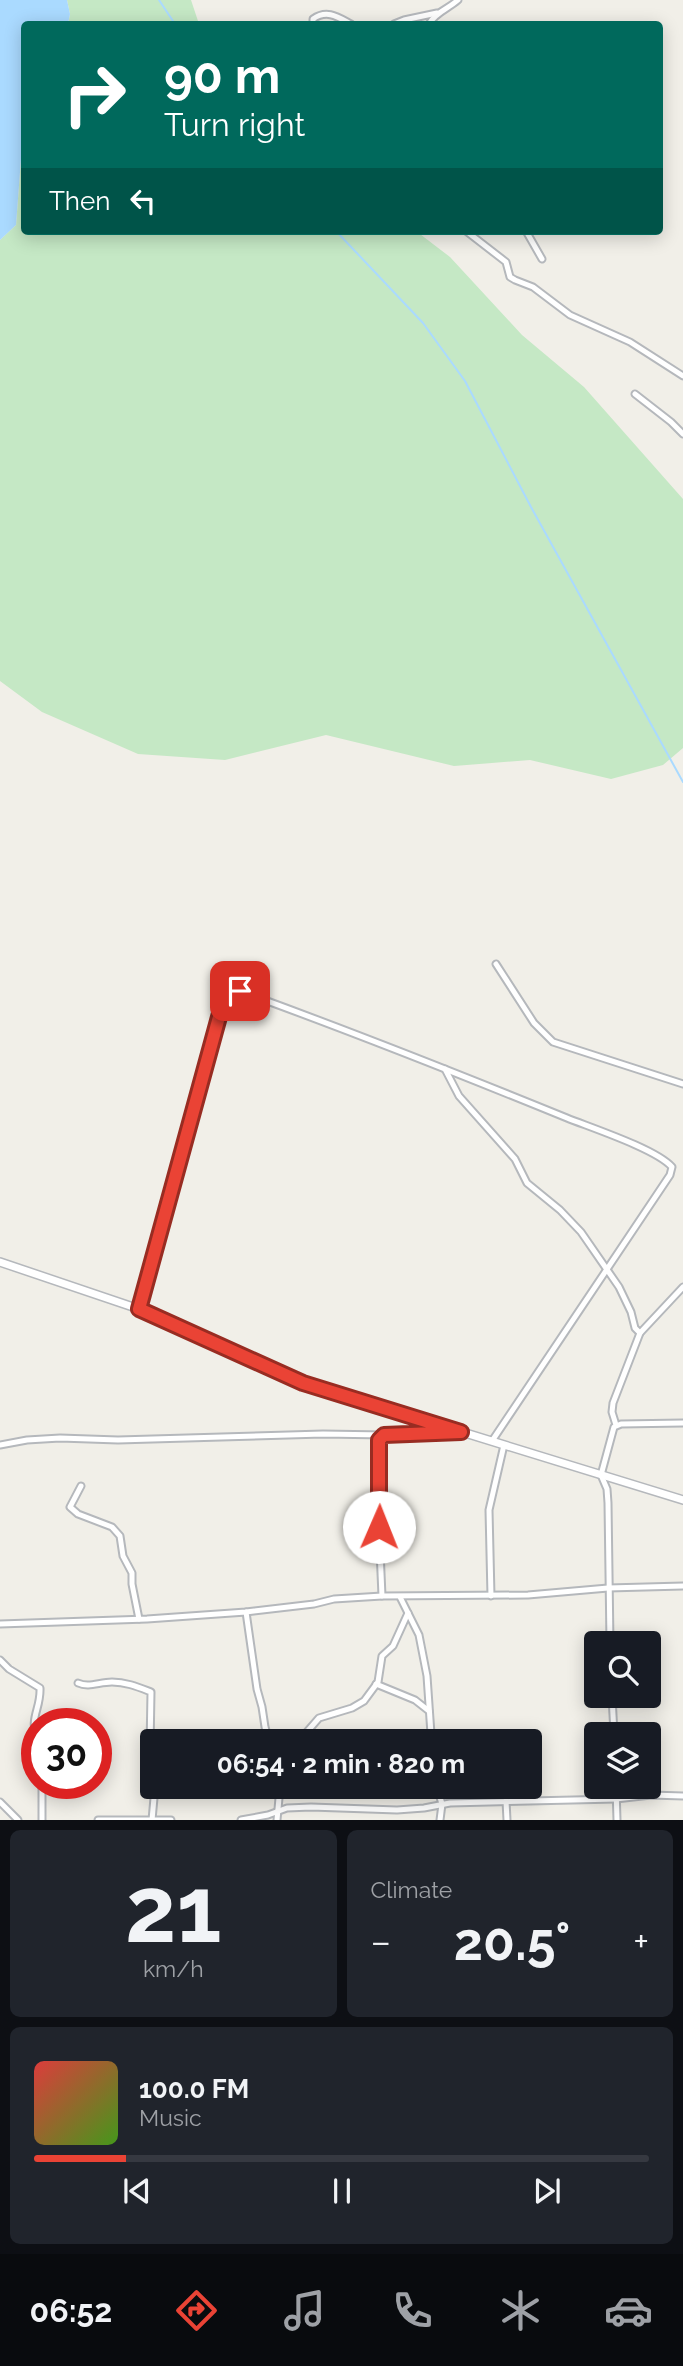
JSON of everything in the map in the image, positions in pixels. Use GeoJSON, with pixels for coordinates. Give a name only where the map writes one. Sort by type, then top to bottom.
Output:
{"type":"FeatureCollection","features":[{"type":"Feature","properties":{"kind":"street"},"geometry":{"type":"LineString","coordinates":[[402,21],[437,13],[458,0]]}},
{"type":"Feature","properties":{"kind":"street"},"geometry":{"type":"LineString","coordinates":[[313,21],[317,15],[326,13],[346,21]]}},
{"type":"Feature","properties":{"kind":"street"},"geometry":{"type":"LineString","coordinates":[[431,21],[437,13]]}},
{"type":"Feature","properties":{"kind":"street"},"geometry":{"type":"LineString","coordinates":[[471,235],[506,261],[510,277],[514,280],[533,287],[570,315],[621,337],[683,376]]}},
{"type":"Feature","properties":{"kind":"street"},"geometry":{"type":"LineString","coordinates":[[528,235],[542,259]]}},
{"type":"Feature","properties":{"kind":"street"},"geometry":{"type":"LineString","coordinates":[[635,394],[683,435]]}},
{"type":"Feature","properties":{"kind":"street"},"geometry":{"type":"LineString","coordinates":[[496,964],[534,1023],[553,1042],[683,1084]]}},
{"type":"Feature","properties":{"kind":"street"},"geometry":{"type":"LineString","coordinates":[[139,1309],[222,1006],[231,992],[240,991],[648,1151],[673,1167],[492,1441]]}},
{"type":"Feature","properties":{"kind":"street"},"geometry":{"type":"LineString","coordinates":[[444,1069],[459,1096],[515,1159],[527,1183],[575,1224],[608,1268],[624,1297],[635,1328],[640,1333]]}},
{"type":"Feature","properties":{"kind":"street"},"geometry":{"type":"LineString","coordinates":[[0,1262],[139,1309],[303,1383],[683,1500]]}},
{"type":"Feature","properties":{"kind":"street"},"geometry":{"type":"LineString","coordinates":[[610,1631],[608,1503],[602,1476],[610,1438],[616,1425],[612,1403],[640,1333],[683,1287]]}},
{"type":"Feature","properties":{"kind":"street"},"geometry":{"type":"LineString","coordinates":[[616,1425],[683,1423]]}},
{"type":"Feature","properties":{"kind":"street"},"geometry":{"type":"LineString","coordinates":[[0,1445],[60,1438],[118,1440],[461,1432]]}},
{"type":"Feature","properties":{"kind":"street"},"geometry":{"type":"LineString","coordinates":[[382,1596],[379,1440],[384,1435]]}},
{"type":"Feature","properties":{"kind":"street"},"geometry":{"type":"LineString","coordinates":[[491,1596],[489,1510],[504,1445]]}},
{"type":"Feature","properties":{"kind":"street"},"geometry":{"type":"LineString","coordinates":[[81,1486],[70,1507],[78,1514],[112,1527],[120,1536],[123,1556],[132,1573],[139,1619]]}},
{"type":"Feature","properties":{"kind":"street"},"geometry":{"type":"LineString","coordinates":[[0,1624],[246,1612],[382,1596],[491,1596],[683,1586]]}},
{"type":"Feature","properties":{"kind":"street"},"geometry":{"type":"LineString","coordinates":[[400,1597],[419,1635],[433,1729]]}},
{"type":"Feature","properties":{"kind":"street"},"geometry":{"type":"LineString","coordinates":[[246,1612],[266,1729]]}},
{"type":"Feature","properties":{"kind":"street"},"geometry":{"type":"LineString","coordinates":[[309,1729],[319,1718],[360,1704],[376,1684],[382,1656],[393,1646],[408,1613]]}},
{"type":"Feature","properties":{"kind":"street"},"geometry":{"type":"LineString","coordinates":[[0,1660],[9,1669],[40,1688],[38,1708]]}},
{"type":"Feature","properties":{"kind":"street"},"geometry":{"type":"LineString","coordinates":[[78,1683],[85,1686],[112,1682],[151,1692],[150,1729]]}},
{"type":"Feature","properties":{"kind":"street"},"geometry":{"type":"LineString","coordinates":[[376,1684],[415,1700],[429,1711]]}},
{"type":"Feature","properties":{"kind":"street"},"geometry":{"type":"LineString","coordinates":[[661,1795],[683,1796]]}},
{"type":"Feature","properties":{"kind":"street"},"geometry":{"type":"LineString","coordinates":[[42,1799],[42,1820]]}},
{"type":"Feature","properties":{"kind":"street"},"geometry":{"type":"LineString","coordinates":[[152,1819],[154,1799]]}},
{"type":"Feature","properties":{"kind":"street"},"geometry":{"type":"LineString","coordinates":[[277,1820],[279,1799]]}},
{"type":"Feature","properties":{"kind":"street"},"geometry":{"type":"LineString","coordinates":[[440,1820],[441,1799]]}},
{"type":"Feature","properties":{"kind":"street"},"geometry":{"type":"LineString","coordinates":[[241,1820],[287,1808],[397,1810],[442,1804],[616,1799],[617,1820]]}},
{"type":"Feature","properties":{"kind":"street"},"geometry":{"type":"LineString","coordinates":[[506,1801],[507,1820]]}},
{"type":"Feature","properties":{"kind":"street"},"geometry":{"type":"LineString","coordinates":[[0,1802],[18,1820]]}},
{"type":"Feature","properties":{"kind":"street"},"geometry":{"type":"LineString","coordinates":[[98,1820],[171,1820]]}},
{"type":"Feature","properties":{"kind":"green space"},"geometry":{"type":"Polygon","coordinates":[[[67,0],[191,0],[198,21],[69,21],[67,0]]]}},
{"type":"Feature","properties":{"kind":"green space"},"geometry":{"type":"Polygon","coordinates":[[[21,159],[21,235],[421,235],[450,257],[522,335],[584,387],[683,499],[683,748],[663,765],[611,779],[530,760],[454,766],[326,735],[225,760],[138,754],[42,712],[0,681],[0,240],[16,225],[21,159]]]}},
{"type":"Feature","properties":{"kind":"water"},"geometry":{"type":"Polygon","coordinates":[[[0,0],[67,0],[69,21],[21,21],[21,159],[16,225],[0,240],[0,0]]]}},
{"type":"Feature","properties":{"kind":"waterway"},"geometry":{"type":"LineString","coordinates":[[159,0],[173,21]]}},
{"type":"Feature","properties":{"kind":"waterway"},"geometry":{"type":"LineString","coordinates":[[340,235],[423,323],[465,381],[531,507],[683,782]]}},
{"type":"Feature","properties":{"kind":"route"},"geometry":{"type":"LineString","coordinates":[[240,991],[231,992],[222,1006],[139,1309],[303,1383],[461,1432],[384,1435],[379,1440],[379,1527]]}}]}
